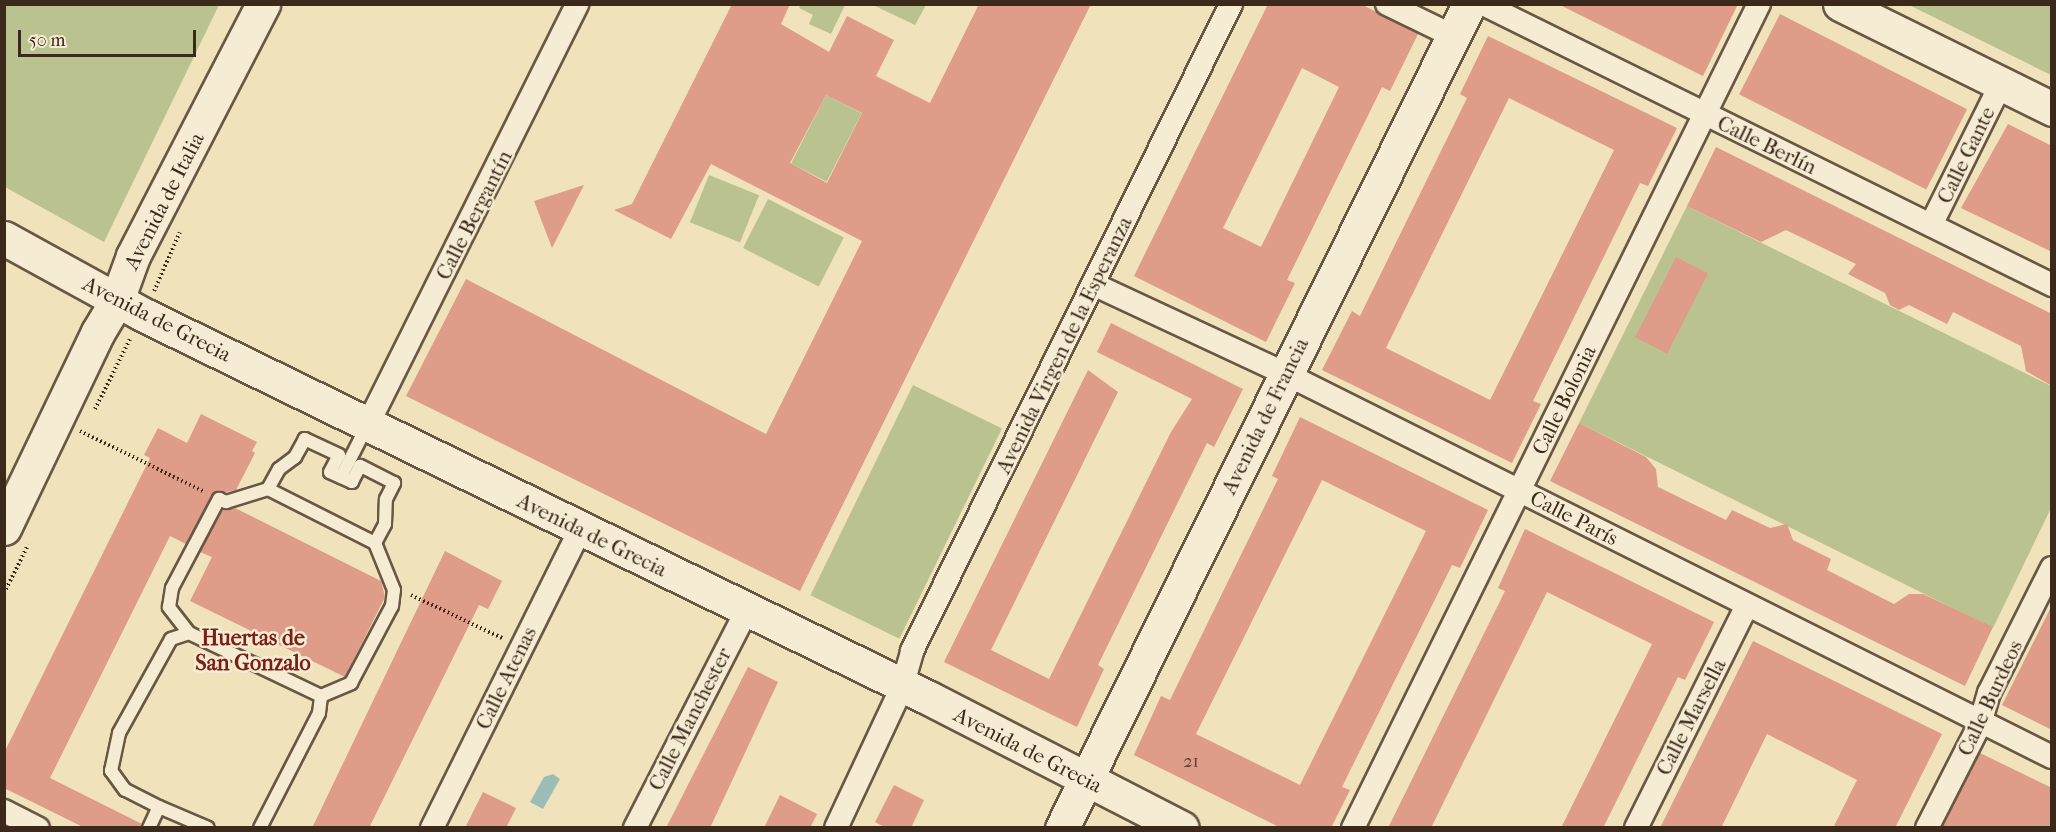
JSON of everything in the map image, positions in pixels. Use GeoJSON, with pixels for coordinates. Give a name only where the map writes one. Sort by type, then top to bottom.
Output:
{"type":"FeatureCollection","features":[{"type":"Feature","properties":{"kind":"main road","name":"Avenida de Italia"},"geometry":{"type":"LineString","coordinates":[[4,528],[14,486],[58,420],[98,332],[117,300],[133,256],[263,4]]}},
{"type":"Feature","properties":{"kind":"main road","name":"Avenida de Francia"},"geometry":{"type":"LineString","coordinates":[[1062,828],[1469,4]]}},
{"type":"Feature","properties":{"kind":"main road"},"geometry":{"type":"LineString","coordinates":[[1840,4],[2052,109]]}},
{"type":"Feature","properties":{"kind":"main road","name":"Avenida de Grecia"},"geometry":{"type":"LineString","coordinates":[[4,238],[117,300],[902,687],[1182,828]]}},
{"type":"Feature","properties":{"kind":"street","name":"Avenida Virgen de la Esperanza"},"geometry":{"type":"LineString","coordinates":[[836,828],[902,687],[912,651],[1095,285],[1231,4]]}},
{"type":"Feature","properties":{"kind":"street"},"geometry":{"type":"LineString","coordinates":[[1387,4],[1453,36]]}},
{"type":"Feature","properties":{"kind":"street","name":"Calle Berlín"},"geometry":{"type":"LineString","coordinates":[[1484,4],[2052,285]]}},
{"type":"Feature","properties":{"kind":"street","name":"Calle Bolonia"},"geometry":{"type":"LineString","coordinates":[[1353,828],[1759,4]]}},
{"type":"Feature","properties":{"kind":"street","name":"Calle Bergantín"},"geometry":{"type":"LineString","coordinates":[[368,424],[564,37],[570,7]]}},
{"type":"Feature","properties":{"kind":"street","name":"Calle Gante"},"geometry":{"type":"LineString","coordinates":[[1931,225],[2001,84]]}},
{"type":"Feature","properties":{"kind":"street","name":"Calle París"},"geometry":{"type":"LineString","coordinates":[[1095,285],[1286,374],[1519,490],[1746,607],[1980,724],[2052,757]]}},
{"type":"Feature","properties":{"kind":"street","name":"Calle Atenas"},"geometry":{"type":"LineString","coordinates":[[432,828],[580,530]]}},
{"type":"Feature","properties":{"kind":"street","name":"Calle Burdeos"},"geometry":{"type":"LineString","coordinates":[[1927,828],[1980,724],[1989,693],[2052,568]]}},
{"type":"Feature","properties":{"kind":"street","name":"Calle Marsella"},"geometry":{"type":"LineString","coordinates":[[1636,828],[1746,607]]}},
{"type":"Feature","properties":{"kind":"street","name":"Calle Manchester"},"geometry":{"type":"LineString","coordinates":[[635,828],[746,612]]}},
{"type":"Feature","properties":{"kind":"street"},"geometry":{"type":"LineString","coordinates":[[4,811],[38,828]]}},
{"type":"Feature","properties":{"kind":"lane"},"geometry":{"type":"LineString","coordinates":[[341,477],[368,424]]}},
{"type":"Feature","properties":{"kind":"lane"},"geometry":{"type":"LineString","coordinates":[[268,489],[279,469],[295,457],[305,438],[339,455],[330,472],[352,482],[360,466],[394,483],[386,499],[386,521],[375,543]]}},
{"type":"Feature","properties":{"kind":"lane"},"geometry":{"type":"LineString","coordinates":[[268,489],[375,543],[392,586],[392,606],[351,683],[321,696],[189,633],[169,607],[172,588],[219,499],[226,502],[268,489]]}},
{"type":"Feature","properties":{"kind":"lane"},"geometry":{"type":"LineString","coordinates":[[189,633],[171,639],[119,733],[111,771],[125,790],[208,828]]}},
{"type":"Feature","properties":{"kind":"lane"},"geometry":{"type":"LineString","coordinates":[[260,828],[319,712],[321,696]]}},
{"type":"Feature","properties":{"kind":"lane"},"geometry":{"type":"LineString","coordinates":[[149,828],[159,807]]}},
{"type":"Feature","properties":{"kind":"path"},"geometry":{"type":"LineString","coordinates":[[58,420],[219,499]]}},
{"type":"Feature","properties":{"kind":"path"},"geometry":{"type":"LineString","coordinates":[[392,586],[522,647]]}},
{"type":"Feature","properties":{"kind":"green space"},"geometry":{"type":"Polygon","coordinates":[[[800,4],[845,5],[831,34],[809,24],[813,15],[799,8],[800,4]]]}},
{"type":"Feature","properties":{"kind":"green space"},"geometry":{"type":"Polygon","coordinates":[[[4,5],[219,5],[104,242],[5,187],[4,5]]]}},
{"type":"Feature","properties":{"kind":"green space"},"geometry":{"type":"Polygon","coordinates":[[[873,5],[926,5],[915,25],[873,5]]]}},
{"type":"Feature","properties":{"kind":"green space"},"geometry":{"type":"Polygon","coordinates":[[[1909,5],[2051,5],[2051,75],[1909,5]]]}},
{"type":"Feature","properties":{"kind":"green space"},"geometry":{"type":"Polygon","coordinates":[[[826,95],[862,113],[827,182],[791,164],[826,95]]]}},
{"type":"Feature","properties":{"kind":"green space"},"geometry":{"type":"Polygon","coordinates":[[[709,175],[759,195],[740,243],[690,222],[709,175]]]}},
{"type":"Feature","properties":{"kind":"green space"},"geometry":{"type":"Polygon","coordinates":[[[768,199],[844,238],[819,287],[743,248],[768,199]]]}},
{"type":"Feature","properties":{"kind":"green space"},"geometry":{"type":"Polygon","coordinates":[[[1687,206],[2051,386],[2051,508],[1993,628],[1579,423],[1687,206]]]}},
{"type":"Feature","properties":{"kind":"green space"},"geometry":{"type":"Polygon","coordinates":[[[913,385],[1002,428],[899,639],[810,595],[913,385]]]}},
{"type":"Feature","properties":{"kind":"water"},"geometry":{"type":"Polygon","coordinates":[[[553,774],[560,779],[543,809],[530,802],[544,777],[553,774]]]}},
{"type":"Feature","properties":{"kind":"building"},"geometry":{"type":"Polygon","coordinates":[[[732,4],[790,4],[781,24],[829,52],[847,16],[894,40],[876,76],[930,103],[979,4],[1091,4],[800,591],[406,396],[466,279],[766,434],[862,241],[711,164],[671,239],[614,210],[632,204],[732,4]],[[826,95],[790,163],[827,183],[862,113],[826,95]]]}},
{"type":"Feature","properties":{"kind":"building"},"geometry":{"type":"Polygon","coordinates":[[[1268,4],[1361,4],[1418,34],[1390,91],[1382,87],[1287,280],[1295,283],[1266,342],[1134,276],[1268,4]],[[1302,68],[1223,228],[1261,247],[1339,87],[1302,68]]]}},
{"type":"Feature","properties":{"kind":"building"},"geometry":{"type":"Polygon","coordinates":[[[1558,4],[1738,4],[1703,76],[1558,4]]]}},
{"type":"Feature","properties":{"kind":"building"},"geometry":{"type":"Polygon","coordinates":[[[1780,14],[1967,109],[1926,190],[1739,94],[1780,14]]]}},
{"type":"Feature","properties":{"kind":"building"},"geometry":{"type":"Polygon","coordinates":[[[1488,36],[1677,128],[1648,186],[1640,183],[1533,401],[1541,404],[1512,463],[1322,370],[1352,311],[1360,316],[1467,98],[1460,94],[1488,36]],[[1509,98],[1386,348],[1490,400],[1614,150],[1509,98]]]}},
{"type":"Feature","properties":{"kind":"building"},"geometry":{"type":"Polygon","coordinates":[[[2008,124],[2052,146],[2052,252],[1961,208],[2008,124]]]}},
{"type":"Feature","properties":{"kind":"building"},"geometry":{"type":"Polygon","coordinates":[[[1716,147],[2052,314],[2052,386],[2026,371],[2021,346],[1953,312],[1947,324],[1909,305],[1899,310],[1890,305],[1885,293],[1848,274],[1856,264],[1786,230],[1761,242],[1687,206],[1716,147]]]}},
{"type":"Feature","properties":{"kind":"building"},"geometry":{"type":"Polygon","coordinates":[[[584,185],[552,248],[534,201],[584,185]]]}},
{"type":"Feature","properties":{"kind":"building"},"geometry":{"type":"Polygon","coordinates":[[[1676,257],[1708,273],[1667,354],[1635,337],[1676,257]]]}},
{"type":"Feature","properties":{"kind":"building"},"geometry":{"type":"Polygon","coordinates":[[[1111,323],[1243,389],[1214,447],[1207,443],[1098,665],[1104,669],[1077,727],[944,662],[1088,370],[1118,392],[991,650],[1049,679],[1171,432],[1192,399],[1097,352],[1111,323]]]}},
{"type":"Feature","properties":{"kind":"building"},"geometry":{"type":"Polygon","coordinates":[[[201,414],[257,442],[252,451],[255,453],[236,490],[212,495],[186,544],[170,536],[50,778],[142,824],[141,828],[85,828],[4,788],[4,753],[150,458],[144,455],[158,428],[187,443],[201,414]]]}},
{"type":"Feature","properties":{"kind":"building"},"geometry":{"type":"Polygon","coordinates":[[[1300,417],[1488,510],[1460,568],[1452,565],[1342,787],[1350,790],[1331,828],[1281,828],[1134,755],[1161,696],[1170,700],[1278,479],[1272,476],[1300,417]],[[1322,480],[1196,734],[1300,785],[1426,531],[1322,480]]]}},
{"type":"Feature","properties":{"kind":"building"},"geometry":{"type":"Polygon","coordinates":[[[1579,423],[1646,457],[1656,469],[1658,487],[1726,520],[1732,510],[1770,528],[1787,524],[1793,540],[1831,559],[1827,570],[1894,604],[1909,594],[1923,594],[1993,627],[1965,686],[1550,481],[1579,423]]]}},
{"type":"Feature","properties":{"kind":"building"},"geometry":{"type":"Polygon","coordinates":[[[235,508],[381,581],[385,597],[345,677],[190,601],[212,557],[200,552],[223,510],[235,508]]]}},
{"type":"Feature","properties":{"kind":"building"},"geometry":{"type":"Polygon","coordinates":[[[1525,529],[1714,622],[1685,680],[1678,677],[1603,828],[1561,828],[1652,644],[1547,592],[1431,828],[1388,828],[1505,591],[1498,588],[1525,529]]]}},
{"type":"Feature","properties":{"kind":"building"},"geometry":{"type":"Polygon","coordinates":[[[445,551],[502,581],[488,609],[479,605],[369,828],[312,828],[445,551]]]}},
{"type":"Feature","properties":{"kind":"building"},"geometry":{"type":"Polygon","coordinates":[[[2052,605],[2052,730],[2002,705],[2052,605]]]}},
{"type":"Feature","properties":{"kind":"building"},"geometry":{"type":"Polygon","coordinates":[[[1753,641],[1942,734],[1895,828],[1833,828],[1857,780],[1767,734],[1721,828],[1660,828],[1753,641]]]}},
{"type":"Feature","properties":{"kind":"building"},"geometry":{"type":"Polygon","coordinates":[[[748,667],[778,682],[710,828],[666,828],[748,667]]]}},
{"type":"Feature","properties":{"kind":"building"},"geometry":{"type":"Polygon","coordinates":[[[1980,753],[2052,788],[2052,828],[1942,828],[1980,753]]]}},
{"type":"Feature","properties":{"kind":"building"},"geometry":{"type":"Polygon","coordinates":[[[894,785],[924,800],[911,828],[886,828],[875,822],[894,785]]]}},
{"type":"Feature","properties":{"kind":"building"},"geometry":{"type":"Polygon","coordinates":[[[483,792],[516,808],[506,828],[465,828],[483,792]]]}},
{"type":"Feature","properties":{"kind":"building"},"geometry":{"type":"Polygon","coordinates":[[[780,795],[817,814],[810,828],[764,828],[780,795]]]}},
{"type":"Feature","properties":{"kind":"district","name":"Huertas de San Gonzalo"},"geometry":{"type":"Point","coordinates":[253,650]}}]}
